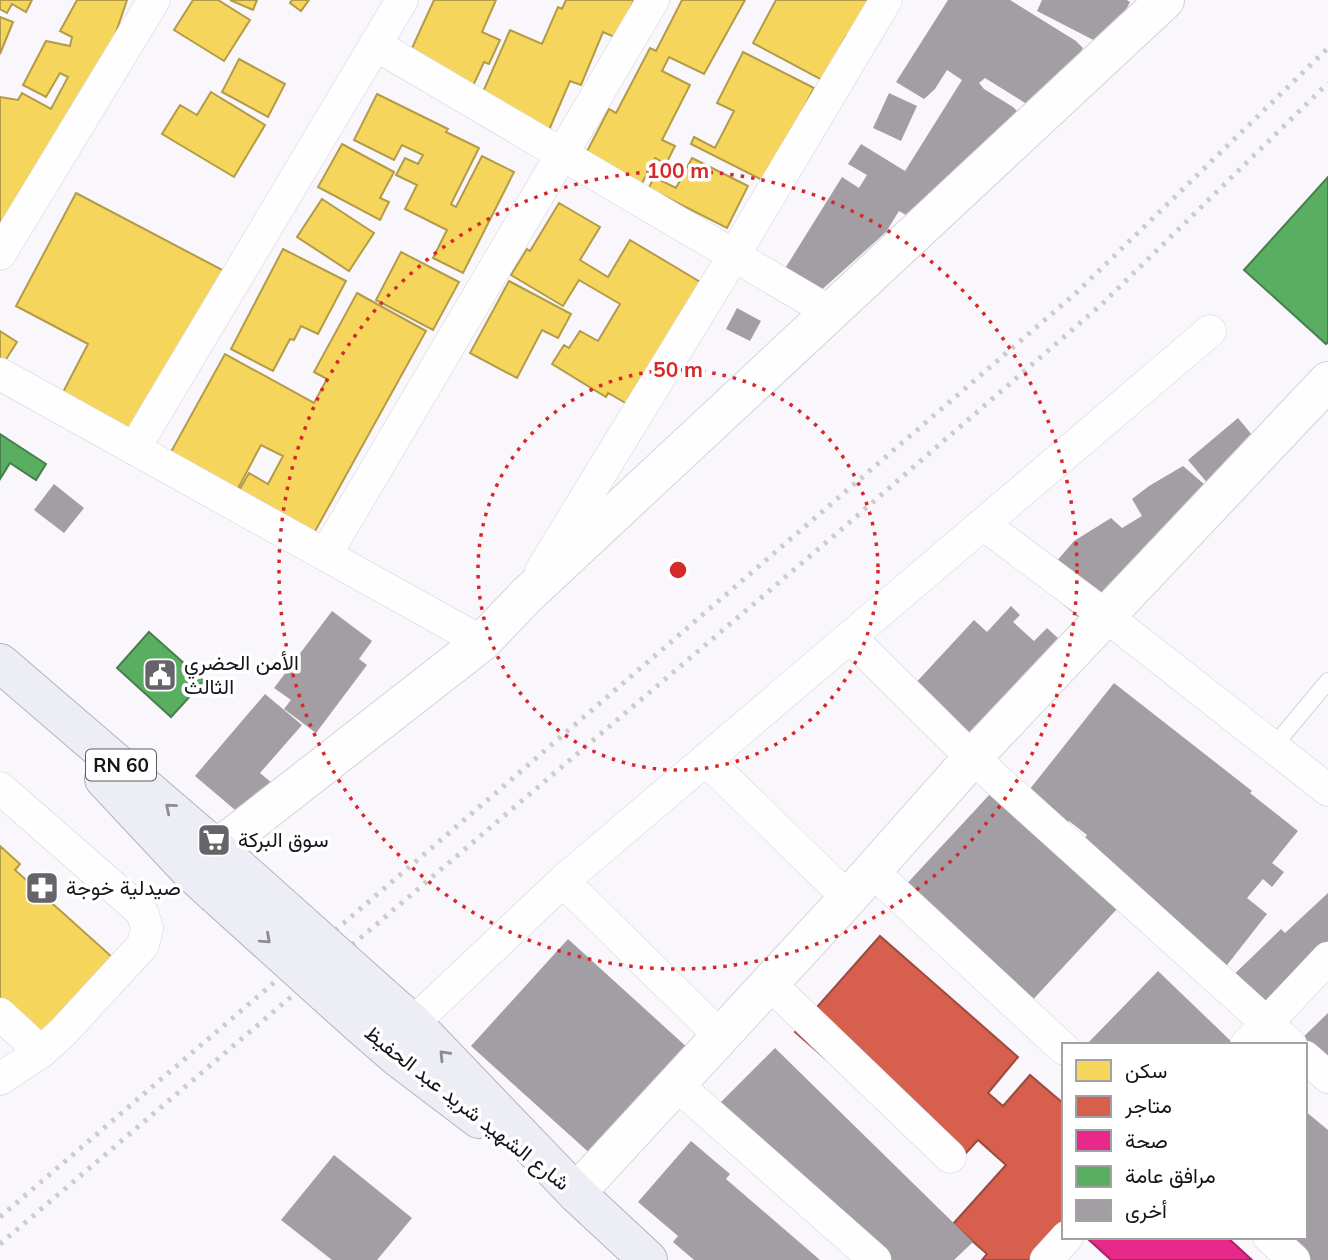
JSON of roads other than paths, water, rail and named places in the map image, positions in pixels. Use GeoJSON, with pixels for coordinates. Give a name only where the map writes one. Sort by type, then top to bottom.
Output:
{"type":"FeatureCollection","features":[{"type":"Feature","properties":{"kind":"main road","name":"RN 60"},"geometry":{"type":"LineString","coordinates":[[0,665],[216,870],[370,1009]]}},
{"type":"Feature","properties":{"kind":"main road","name":"شارع الشهيد شريد عبد الحفيظ"},"geometry":{"type":"LineString","coordinates":[[370,1009],[413,1023],[576,1193],[648,1260]]}},
{"type":"Feature","properties":{"kind":"main road","name":"شارع الشهيد شريد عبد الحفيظ"},"geometry":{"type":"LineString","coordinates":[[370,1009],[396,1056],[576,1193]]}},
{"type":"Feature","properties":{"kind":"street"},"geometry":{"type":"LineString","coordinates":[[0,254],[154,0]]}},
{"type":"Feature","properties":{"kind":"street"},"geometry":{"type":"LineString","coordinates":[[134,449],[402,0]]}},
{"type":"Feature","properties":{"kind":"street"},"geometry":{"type":"LineString","coordinates":[[326,554],[653,0]]}},
{"type":"Feature","properties":{"kind":"street"},"geometry":{"type":"LineString","coordinates":[[527,595],[886,0]]}},
{"type":"Feature","properties":{"kind":"street"},"geometry":{"type":"LineString","coordinates":[[216,870],[482,642],[527,595],[1165,0]]}},
{"type":"Feature","properties":{"kind":"street"},"geometry":{"type":"LineString","coordinates":[[376,45],[830,312]]}},
{"type":"Feature","properties":{"kind":"street"},"geometry":{"type":"LineString","coordinates":[[413,1023],[563,881],[1210,331]]}},
{"type":"Feature","properties":{"kind":"street"},"geometry":{"type":"LineString","coordinates":[[0,374],[482,642]]}},
{"type":"Feature","properties":{"kind":"street"},"geometry":{"type":"LineString","coordinates":[[576,1193],[973,757],[1328,382]]}},
{"type":"Feature","properties":{"kind":"street"},"geometry":{"type":"LineString","coordinates":[[983,524],[1106,616],[1328,790]]}},
{"type":"Feature","properties":{"kind":"street"},"geometry":{"type":"LineString","coordinates":[[850,637],[1256,1034],[1285,1043]]}},
{"type":"Feature","properties":{"kind":"street"},"geometry":{"type":"LineString","coordinates":[[706,760],[1062,1047]]}},
{"type":"Feature","properties":{"kind":"street"},"geometry":{"type":"LineString","coordinates":[[0,788],[142,912],[147,928],[143,945],[63,1032],[41,1052],[0,1079]]}},
{"type":"Feature","properties":{"kind":"street"},"geometry":{"type":"LineString","coordinates":[[563,881],[720,1036]]}},
{"type":"Feature","properties":{"kind":"street"},"geometry":{"type":"LineString","coordinates":[[1256,1034],[1328,958]]}},
{"type":"Feature","properties":{"kind":"street"},"geometry":{"type":"LineString","coordinates":[[768,982],[950,1157]]}},
{"type":"Feature","properties":{"kind":"street"},"geometry":{"type":"LineString","coordinates":[[0,1014],[41,1052]]}},
{"type":"Feature","properties":{"kind":"street"},"geometry":{"type":"LineString","coordinates":[[1307,1059],[1328,1077]]}},
{"type":"Feature","properties":{"kind":"street"},"geometry":{"type":"LineString","coordinates":[[677,1085],[875,1260]]}},
{"type":"Feature","properties":{"kind":"street"},"geometry":{"type":"LineString","coordinates":[[1046,1260],[1065,1239]]}},
{"type":"Feature","properties":{"kind":"street"},"geometry":{"type":"LineString","coordinates":[[1271,1239],[1294,1260]]}},
{"type":"Feature","properties":{"kind":"lane"},"geometry":{"type":"LineString","coordinates":[[1273,747],[1328,681]]}},
{"type":"Feature","properties":{"kind":"railway"},"geometry":{"type":"LineString","coordinates":[[0,1217],[1076,293],[1328,48]]}},
{"type":"Feature","properties":{"kind":"railway"},"geometry":{"type":"LineString","coordinates":[[0,1244],[836,534],[1102,304],[1328,83]]}},
{"type":"Feature","properties":{"kind":"place","name":"الأمن الحضري الثالث"},"geometry":{"type":"Point","coordinates":[160,675]}},
{"type":"Feature","properties":{"kind":"place","name":"سوق البركة"},"geometry":{"type":"Point","coordinates":[214,840]}},
{"type":"Feature","properties":{"kind":"place","name":"صيدلية خوجة"},"geometry":{"type":"Point","coordinates":[42,888]}}]}
